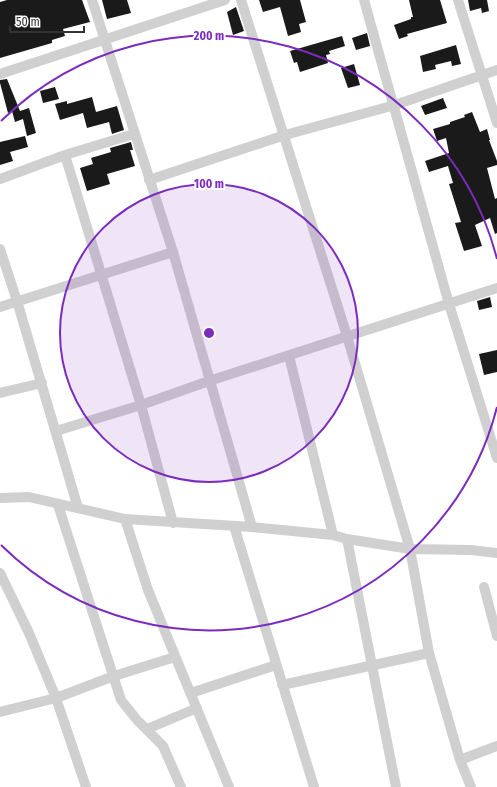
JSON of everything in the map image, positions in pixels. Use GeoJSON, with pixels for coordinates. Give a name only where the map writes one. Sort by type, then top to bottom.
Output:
{"type":"FeatureCollection","features":[{"type":"Feature","properties":{"kind":"street"},"geometry":{"type":"LineString","coordinates":[[92,0],[173,252],[252,526]]}},
{"type":"Feature","properties":{"kind":"street"},"geometry":{"type":"LineString","coordinates":[[0,74],[225,0]]}},
{"type":"Feature","properties":{"kind":"street"},"geometry":{"type":"LineString","coordinates":[[241,0],[348,336],[410,549],[430,652],[460,760],[471,787]]}},
{"type":"Feature","properties":{"kind":"street"},"geometry":{"type":"LineString","coordinates":[[364,0],[395,105],[449,304],[497,458]]}},
{"type":"Feature","properties":{"kind":"street"},"geometry":{"type":"LineString","coordinates":[[458,0],[497,123]]}},
{"type":"Feature","properties":{"kind":"street"},"geometry":{"type":"LineString","coordinates":[[149,180],[285,135],[395,105],[497,70]]}},
{"type":"Feature","properties":{"kind":"street"},"geometry":{"type":"LineString","coordinates":[[0,179],[65,155],[134,134]]}},
{"type":"Feature","properties":{"kind":"street"},"geometry":{"type":"LineString","coordinates":[[65,155],[100,276],[141,405],[173,522]]}},
{"type":"Feature","properties":{"kind":"street"},"geometry":{"type":"LineString","coordinates":[[0,250],[42,382],[78,508]]}},
{"type":"Feature","properties":{"kind":"street"},"geometry":{"type":"LineString","coordinates":[[0,307],[173,252]]}},
{"type":"Feature","properties":{"kind":"street"},"geometry":{"type":"LineString","coordinates":[[56,431],[141,405],[209,381],[497,288]]}},
{"type":"Feature","properties":{"kind":"street"},"geometry":{"type":"LineString","coordinates":[[289,356],[333,535]]}},
{"type":"Feature","properties":{"kind":"street"},"geometry":{"type":"LineString","coordinates":[[0,393],[42,382]]}},
{"type":"Feature","properties":{"kind":"street"},"geometry":{"type":"LineString","coordinates":[[0,498],[29,497],[58,505],[125,519],[252,526],[333,535],[347,539],[410,549],[471,550],[497,553]]}},
{"type":"Feature","properties":{"kind":"street"},"geometry":{"type":"LineString","coordinates":[[58,505],[121,700],[136,720],[163,746],[181,787]]}},
{"type":"Feature","properties":{"kind":"street"},"geometry":{"type":"LineString","coordinates":[[125,519],[148,590],[229,787]]}},
{"type":"Feature","properties":{"kind":"street"},"geometry":{"type":"LineString","coordinates":[[234,526],[314,787]]}},
{"type":"Feature","properties":{"kind":"street"},"geometry":{"type":"LineString","coordinates":[[347,539],[371,667],[396,787]]}},
{"type":"Feature","properties":{"kind":"street"},"geometry":{"type":"LineString","coordinates":[[0,573],[29,633],[56,698],[86,787]]}},
{"type":"Feature","properties":{"kind":"street"},"geometry":{"type":"LineString","coordinates":[[484,587],[497,636]]}},
{"type":"Feature","properties":{"kind":"street"},"geometry":{"type":"LineString","coordinates":[[282,685],[371,667],[430,652]]}},
{"type":"Feature","properties":{"kind":"street"},"geometry":{"type":"LineString","coordinates":[[0,712],[56,698],[114,676],[175,657]]}},
{"type":"Feature","properties":{"kind":"street"},"geometry":{"type":"LineString","coordinates":[[191,692],[276,665]]}},
{"type":"Feature","properties":{"kind":"street"},"geometry":{"type":"LineString","coordinates":[[147,729],[197,708]]}},
{"type":"Feature","properties":{"kind":"street"},"geometry":{"type":"LineString","coordinates":[[460,760],[497,746]]}},
{"type":"Feature","properties":{"kind":"building"},"geometry":{"type":"Polygon","coordinates":[[[7,0],[82,0],[90,22],[63,29],[65,36],[52,40],[52,43],[0,58],[0,2],[7,0]]]}},
{"type":"Feature","properties":{"kind":"building"},"geometry":{"type":"Polygon","coordinates":[[[102,0],[127,0],[131,13],[107,19],[102,0]]]}},
{"type":"Feature","properties":{"kind":"building"},"geometry":{"type":"Polygon","coordinates":[[[259,0],[300,0],[306,22],[299,24],[301,32],[288,36],[280,7],[263,12],[259,0]]]}},
{"type":"Feature","properties":{"kind":"building"},"geometry":{"type":"Polygon","coordinates":[[[409,0],[440,0],[447,23],[407,34],[408,36],[399,39],[394,25],[413,17],[409,0]]]}},
{"type":"Feature","properties":{"kind":"building"},"geometry":{"type":"Polygon","coordinates":[[[468,0],[487,0],[489,11],[482,13],[481,8],[470,11],[468,0]]]}},
{"type":"Feature","properties":{"kind":"building"},"geometry":{"type":"Polygon","coordinates":[[[236,7],[244,31],[233,35],[227,12],[236,7]]]}},
{"type":"Feature","properties":{"kind":"building"},"geometry":{"type":"Polygon","coordinates":[[[367,33],[370,46],[356,50],[352,38],[367,33]]]}},
{"type":"Feature","properties":{"kind":"building"},"geometry":{"type":"Polygon","coordinates":[[[342,36],[345,46],[329,51],[330,54],[326,55],[328,63],[300,72],[297,62],[294,63],[290,51],[342,36]]]}},
{"type":"Feature","properties":{"kind":"building"},"geometry":{"type":"Polygon","coordinates":[[[456,45],[461,64],[452,66],[451,61],[435,65],[436,69],[423,72],[420,56],[456,45]]]}},
{"type":"Feature","properties":{"kind":"building"},"geometry":{"type":"Polygon","coordinates":[[[354,64],[360,85],[348,88],[341,68],[354,64]]]}},
{"type":"Feature","properties":{"kind":"building"},"geometry":{"type":"Polygon","coordinates":[[[7,79],[20,111],[29,108],[36,133],[27,136],[23,119],[15,122],[12,111],[8,113],[0,83],[0,80],[7,79]]]}},
{"type":"Feature","properties":{"kind":"building"},"geometry":{"type":"Polygon","coordinates":[[[55,87],[59,99],[43,103],[40,91],[55,87]]]}},
{"type":"Feature","properties":{"kind":"building"},"geometry":{"type":"Polygon","coordinates":[[[92,97],[96,112],[117,106],[124,130],[112,134],[109,122],[87,128],[83,113],[60,120],[55,104],[67,101],[67,104],[92,97]]]}},
{"type":"Feature","properties":{"kind":"building"},"geometry":{"type":"Polygon","coordinates":[[[443,98],[447,108],[425,115],[421,106],[443,98]]]}},
{"type":"Feature","properties":{"kind":"building"},"geometry":{"type":"Polygon","coordinates":[[[472,112],[480,132],[487,129],[489,140],[497,161],[497,165],[487,168],[495,199],[497,198],[497,233],[495,234],[490,218],[475,225],[482,246],[464,251],[455,223],[461,222],[449,184],[453,183],[448,166],[429,172],[425,161],[449,153],[446,138],[437,141],[433,129],[450,124],[450,122],[465,117],[464,115],[472,112]]]}},
{"type":"Feature","properties":{"kind":"building"},"geometry":{"type":"Polygon","coordinates":[[[25,136],[28,147],[10,152],[13,161],[0,165],[0,142],[25,136]]]}},
{"type":"Feature","properties":{"kind":"building"},"geometry":{"type":"Polygon","coordinates":[[[131,142],[133,150],[130,150],[135,166],[107,174],[110,184],[87,191],[80,168],[93,164],[91,158],[111,152],[110,148],[131,142]]]}},
{"type":"Feature","properties":{"kind":"building"},"geometry":{"type":"Polygon","coordinates":[[[490,297],[492,307],[479,310],[477,301],[490,297]]]}},
{"type":"Feature","properties":{"kind":"building"},"geometry":{"type":"Polygon","coordinates":[[[497,350],[497,372],[484,375],[479,354],[497,350]]]}}]}
